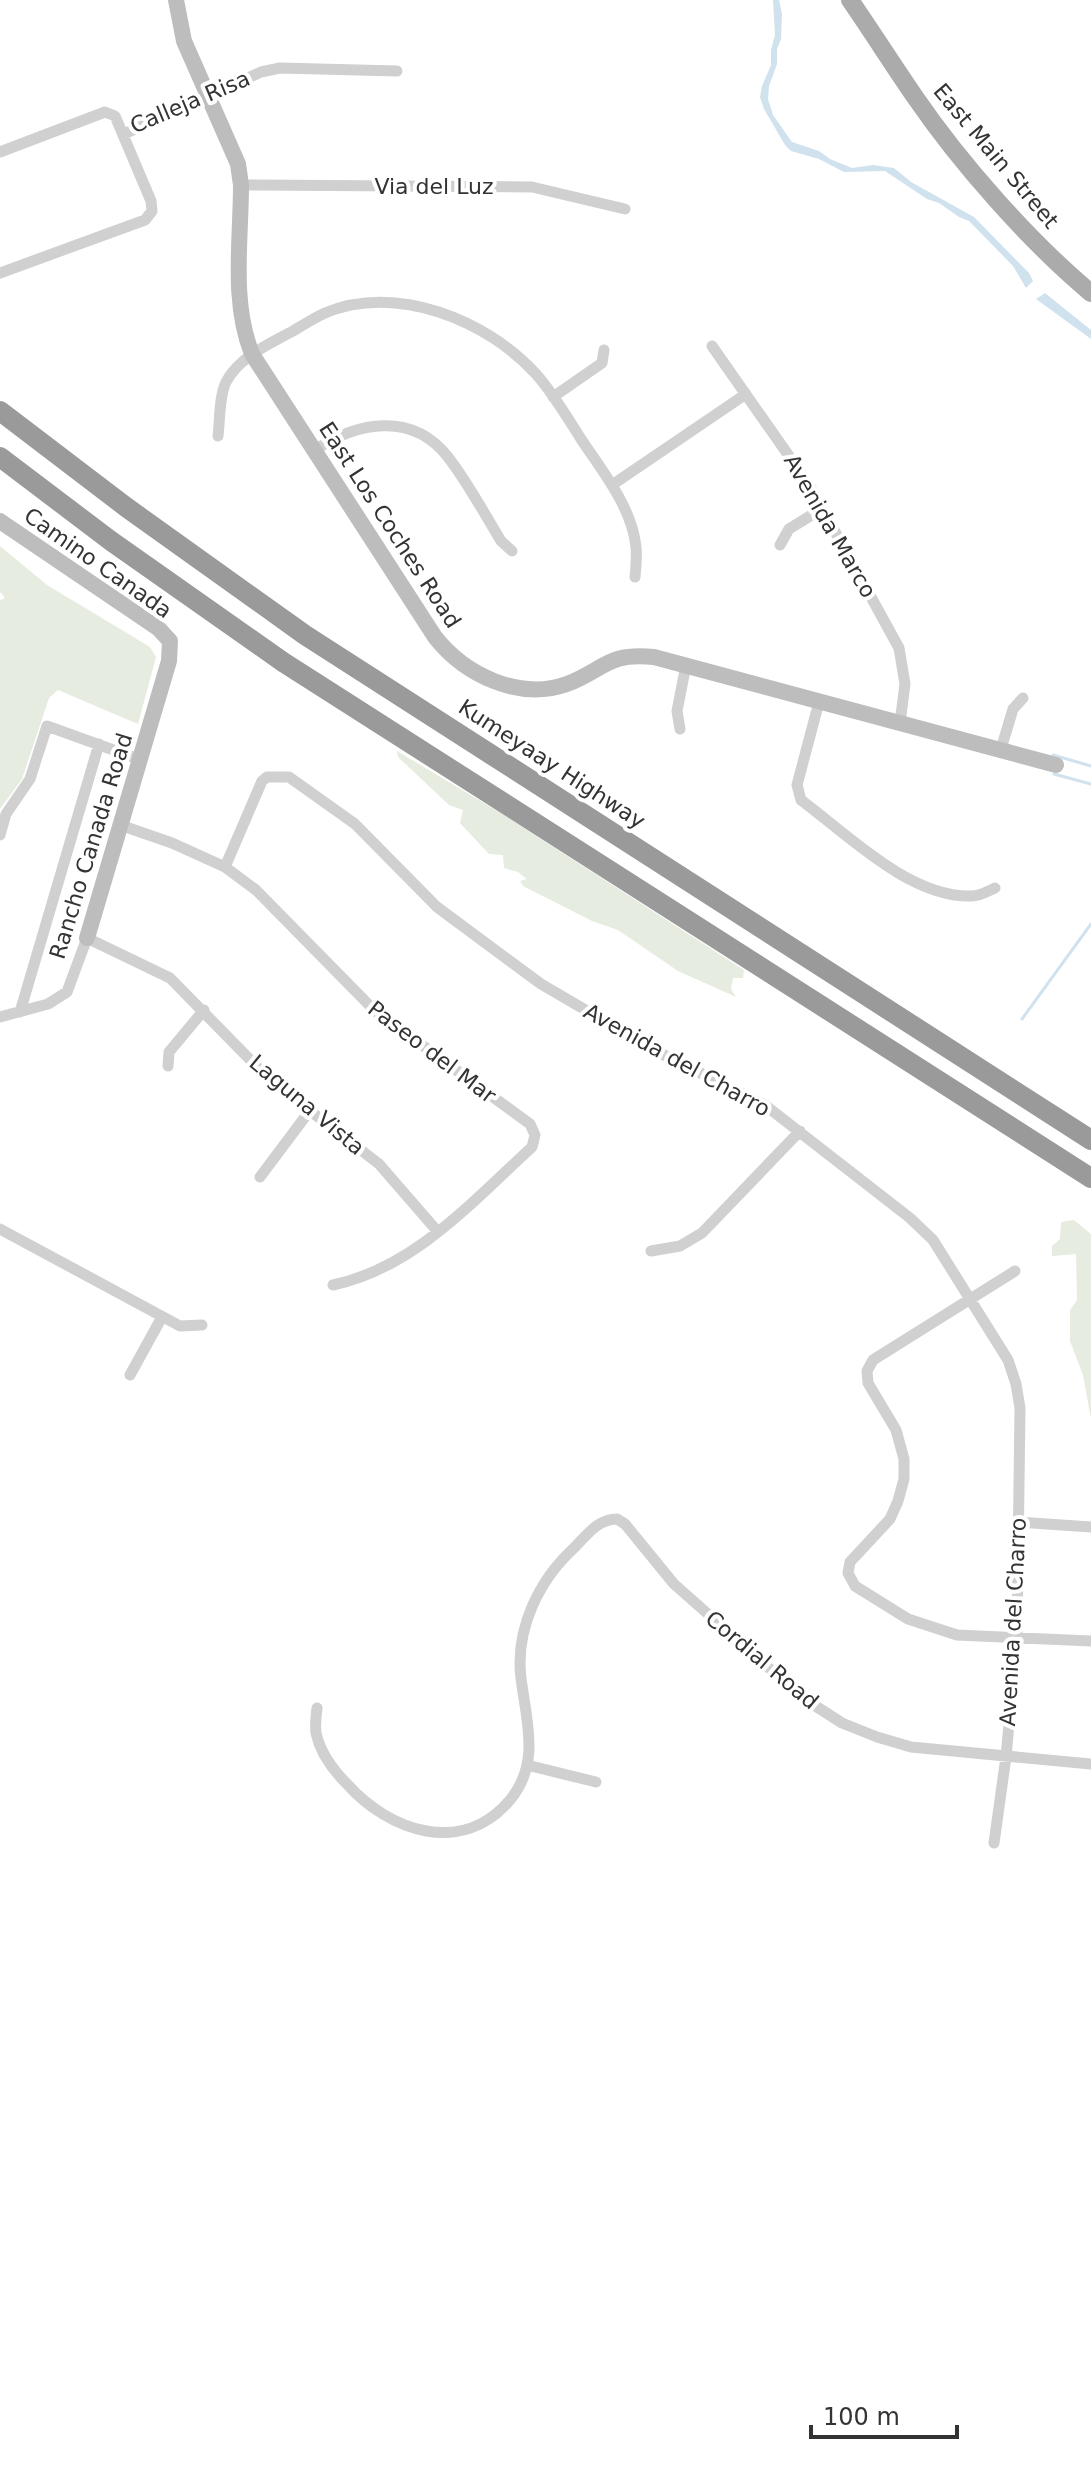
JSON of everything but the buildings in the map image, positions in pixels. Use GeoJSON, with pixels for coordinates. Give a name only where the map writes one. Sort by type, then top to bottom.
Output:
{"type":"FeatureCollection","features":[{"type":"Feature","properties":{"kind":"highway","name":"Kumeyaay Highway"},"geometry":{"type":"LineString","coordinates":[[0,411],[126,507],[305,635],[1091,1140]]}},
{"type":"Feature","properties":{"kind":"highway"},"geometry":{"type":"LineString","coordinates":[[0,457],[111,541],[283,662],[1091,1178]]}},
{"type":"Feature","properties":{"kind":"main road","name":"East Main Street"},"geometry":{"type":"LineString","coordinates":[[850,0],[916,100],[958,155],[1045,252],[1091,293]]}},
{"type":"Feature","properties":{"kind":"street","name":"East Los Coches Road"},"geometry":{"type":"LineString","coordinates":[[176,0],[184,41],[238,164],[241,185],[240,318],[252,354],[435,637],[450,655],[468,668],[509,687],[531,690],[564,685],[606,662],[624,657],[654,657],[1056,765]]}},
{"type":"Feature","properties":{"kind":"street","name":"Calleja Risa"},"geometry":{"type":"LineString","coordinates":[[0,152],[105,112],[115,116],[124,134],[261,72],[280,68],[397,71]]}},
{"type":"Feature","properties":{"kind":"street"},"geometry":{"type":"LineString","coordinates":[[0,273],[145,220],[152,211],[151,201],[124,134]]}},
{"type":"Feature","properties":{"kind":"street","name":"Via del Luz"},"geometry":{"type":"LineString","coordinates":[[241,185],[532,187],[625,209]]}},
{"type":"Feature","properties":{"kind":"street"},"geometry":{"type":"LineString","coordinates":[[218,436],[226,384],[236,369],[252,354],[325,313],[370,304],[415,306],[443,313],[490,337],[524,363],[553,397],[612,485],[631,526],[636,547],[635,577]]}},
{"type":"Feature","properties":{"kind":"street","name":"Avenida Marco"},"geometry":{"type":"LineString","coordinates":[[712,346],[823,508],[899,648],[905,684],[900,723]]}},
{"type":"Feature","properties":{"kind":"street"},"geometry":{"type":"LineString","coordinates":[[553,397],[602,363],[604,350]]}},
{"type":"Feature","properties":{"kind":"street"},"geometry":{"type":"LineString","coordinates":[[612,485],[746,394]]}},
{"type":"Feature","properties":{"kind":"street"},"geometry":{"type":"LineString","coordinates":[[315,450],[341,434],[365,426],[390,426],[420,435],[447,456],[501,541],[512,551]]}},
{"type":"Feature","properties":{"kind":"street"},"geometry":{"type":"LineString","coordinates":[[780,545],[789,529],[823,508]]}},
{"type":"Feature","properties":{"kind":"street","name":"Camino Canada"},"geometry":{"type":"LineString","coordinates":[[0,521],[159,629],[170,641]]}},
{"type":"Feature","properties":{"kind":"street","name":"Rancho Canada Road"},"geometry":{"type":"LineString","coordinates":[[0,1017],[48,1004],[67,992],[87,938],[141,760],[169,661],[170,641]]}},
{"type":"Feature","properties":{"kind":"street"},"geometry":{"type":"LineString","coordinates":[[680,729],[677,711],[686,665]]}},
{"type":"Feature","properties":{"kind":"street"},"geometry":{"type":"LineString","coordinates":[[1001,749],[1013,709],[1023,698]]}},
{"type":"Feature","properties":{"kind":"street"},"geometry":{"type":"LineString","coordinates":[[819,702],[797,785],[801,800],[905,878],[940,890],[975,897],[995,888]]}},
{"type":"Feature","properties":{"kind":"street"},"geometry":{"type":"LineString","coordinates":[[0,835],[6,814],[30,779],[47,726],[141,760]]}},
{"type":"Feature","properties":{"kind":"street"},"geometry":{"type":"LineString","coordinates":[[20,1012],[99,744]]}},
{"type":"Feature","properties":{"kind":"street","name":"Avenida del Charro"},"geometry":{"type":"LineString","coordinates":[[225,867],[262,781],[280,775],[289,777],[355,824],[437,907],[541,984],[654,1050],[765,1105],[910,1218],[933,1240],[1008,1360],[1016,1384],[1020,1419],[1017,1637],[994,1843]]}},
{"type":"Feature","properties":{"kind":"street","name":"Paseo del Mar"},"geometry":{"type":"LineString","coordinates":[[120,825],[172,843],[225,867],[256,890],[374,1010],[530,1124],[535,1135],[532,1147],[438,1232],[397,1262],[354,1281],[333,1285]]}},
{"type":"Feature","properties":{"kind":"street","name":"Laguna Vista"},"geometry":{"type":"LineString","coordinates":[[87,938],[162,972],[204,1010],[269,1079],[379,1164],[438,1232]]}},
{"type":"Feature","properties":{"kind":"street"},"geometry":{"type":"LineString","coordinates":[[168,1066],[169,1052],[204,1010]]}},
{"type":"Feature","properties":{"kind":"street"},"geometry":{"type":"LineString","coordinates":[[260,1177],[311,1109]]}},
{"type":"Feature","properties":{"kind":"street"},"geometry":{"type":"LineString","coordinates":[[651,1251],[680,1246],[702,1233],[800,1131]]}},
{"type":"Feature","properties":{"kind":"street"},"geometry":{"type":"LineString","coordinates":[[0,1229],[180,1326],[202,1325]]}},
{"type":"Feature","properties":{"kind":"street"},"geometry":{"type":"LineString","coordinates":[[1015,1271],[873,1360],[867,1371],[868,1383],[896,1430],[904,1459],[904,1479],[890,1519],[850,1562],[848,1573],[855,1586],[908,1619],[957,1635],[1091,1641]]}},
{"type":"Feature","properties":{"kind":"street"},"geometry":{"type":"LineString","coordinates":[[130,1375],[162,1317]]}},
{"type":"Feature","properties":{"kind":"street","name":"Cordial Road"},"geometry":{"type":"LineString","coordinates":[[527,1765],[531,1736],[520,1656],[534,1599],[561,1559],[602,1521],[609,1519],[625,1524],[674,1584],[823,1712],[877,1737],[911,1747],[1091,1764]]}},
{"type":"Feature","properties":{"kind":"street"},"geometry":{"type":"LineString","coordinates":[[1018,1522],[1091,1527]]}},
{"type":"Feature","properties":{"kind":"street"},"geometry":{"type":"LineString","coordinates":[[317,1708],[316,1732],[325,1755],[339,1776],[362,1801],[391,1821],[420,1832],[465,1829],[482,1822],[509,1800],[527,1765],[596,1782]]}},
{"type":"Feature","properties":{"kind":"shaded area"},"geometry":{"type":"Polygon","coordinates":[[[0,546],[47,585],[150,647],[156,657],[138,724],[58,690],[49,698],[22,779],[0,809],[0,600],[4,596],[0,592],[0,546]]]}},
{"type":"Feature","properties":{"kind":"shaded area"},"geometry":{"type":"Polygon","coordinates":[[[397,751],[499,812],[744,970],[743,978],[733,978],[731,989],[736,997],[678,971],[618,930],[592,921],[523,886],[520,881],[527,879],[518,872],[504,868],[503,855],[489,854],[460,823],[463,810],[449,805],[398,757],[397,751]]]}},
{"type":"Feature","properties":{"kind":"shaded area"},"geometry":{"type":"Polygon","coordinates":[[[1074,1220],[1091,1234],[1091,1419],[1083,1375],[1070,1341],[1070,1310],[1077,1300],[1076,1254],[1052,1256],[1052,1246],[1060,1239],[1061,1222],[1074,1220]]]}},
{"type":"Feature","properties":{"kind":"water"},"geometry":{"type":"Polygon","coordinates":[[[773,0],[779,0],[782,14],[781,39],[768,99],[773,115],[792,142],[819,151],[852,168],[873,165],[894,168],[911,182],[974,217],[1029,273],[1033,281],[1026,288],[1013,266],[969,221],[939,203],[927,199],[885,171],[844,172],[819,159],[791,151],[785,145],[760,97],[771,65],[775,35],[773,0]]]}},
{"type":"Feature","properties":{"kind":"water"},"geometry":{"type":"Polygon","coordinates":[[[1045,293],[1091,330],[1091,339],[1036,299],[1045,293]]]}},
{"type":"Feature","properties":{"kind":"waterway"},"geometry":{"type":"LineString","coordinates":[[1053,755],[1091,766]]}},
{"type":"Feature","properties":{"kind":"waterway"},"geometry":{"type":"LineString","coordinates":[[1054,774],[1091,784]]}},
{"type":"Feature","properties":{"kind":"waterway"},"geometry":{"type":"LineString","coordinates":[[1022,1019],[1091,924]]}}]}
